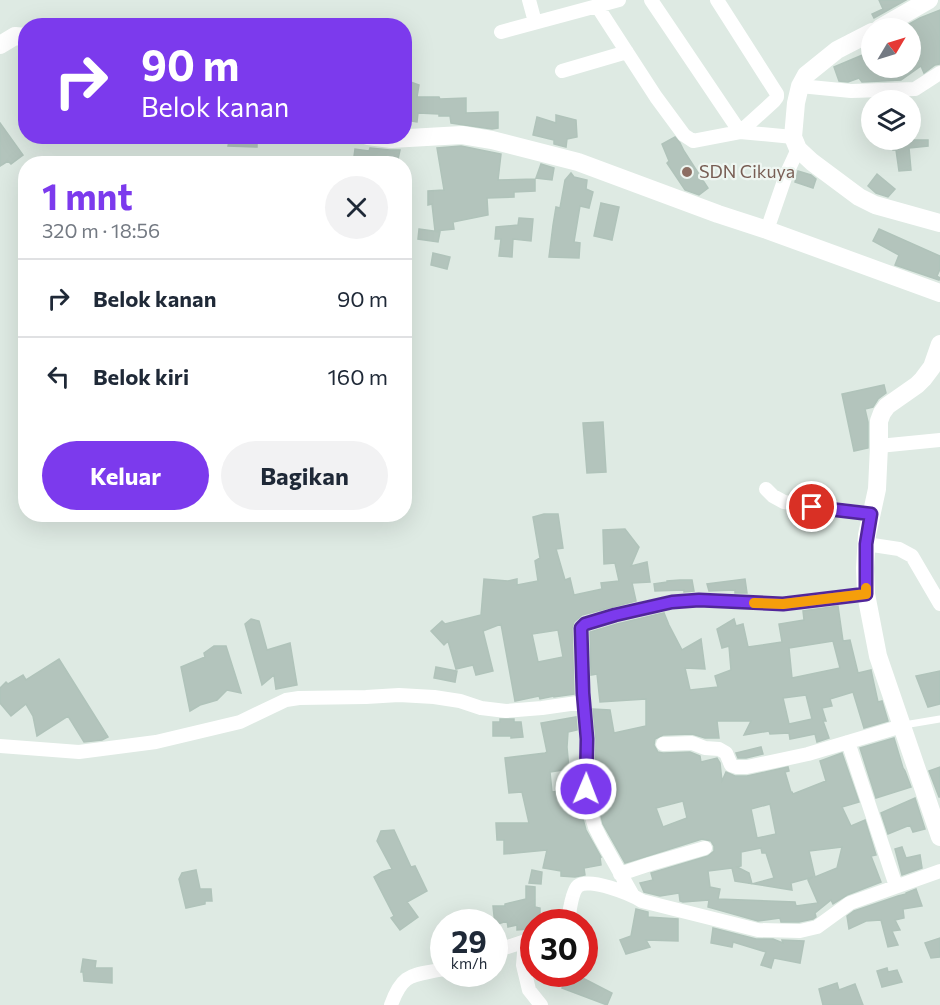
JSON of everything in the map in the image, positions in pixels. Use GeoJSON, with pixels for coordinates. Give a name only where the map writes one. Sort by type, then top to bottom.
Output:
{"type":"FeatureCollection","features":[{"type":"Feature","properties":{"kind":"street"},"geometry":{"type":"LineString","coordinates":[[529,0],[535,22]]}},
{"type":"Feature","properties":{"kind":"street"},"geometry":{"type":"LineString","coordinates":[[501,32],[589,5],[619,0]]}},
{"type":"Feature","properties":{"kind":"street"},"geometry":{"type":"LineString","coordinates":[[651,0],[740,132]]}},
{"type":"Feature","properties":{"kind":"street"},"geometry":{"type":"LineString","coordinates":[[717,0],[777,94],[774,102],[740,132]]}},
{"type":"Feature","properties":{"kind":"street"},"geometry":{"type":"LineString","coordinates":[[898,18],[929,0]]}},
{"type":"Feature","properties":{"kind":"street"},"geometry":{"type":"LineString","coordinates":[[589,5],[627,52],[656,97],[689,139],[693,141],[740,132],[796,143],[812,162],[875,206],[940,223]]}},
{"type":"Feature","properties":{"kind":"street"},"geometry":{"type":"LineString","coordinates":[[767,230],[796,143],[796,103],[800,86],[806,75],[819,64],[861,38]]}},
{"type":"Feature","properties":{"kind":"street"},"geometry":{"type":"LineString","coordinates":[[562,70],[627,52]]}},
{"type":"Feature","properties":{"kind":"street"},"geometry":{"type":"LineString","coordinates":[[800,86],[851,91],[915,88],[940,74]]}},
{"type":"Feature","properties":{"kind":"street"},"geometry":{"type":"LineString","coordinates":[[412,138],[462,135],[492,140],[578,162],[940,293]]}},
{"type":"Feature","properties":{"kind":"street"},"geometry":{"type":"LineString","coordinates":[[940,344],[932,367],[923,379],[887,406],[879,421],[877,489],[866,544],[866,594],[878,656],[940,837]]}},
{"type":"Feature","properties":{"kind":"street"},"geometry":{"type":"LineString","coordinates":[[879,446],[940,440]]}},
{"type":"Feature","properties":{"kind":"street"},"geometry":{"type":"LineString","coordinates":[[766,489],[784,502],[871,514]]}},
{"type":"Feature","properties":{"kind":"street"},"geometry":{"type":"LineString","coordinates":[[866,544],[900,549],[912,556],[940,604]]}},
{"type":"Feature","properties":{"kind":"street"},"geometry":{"type":"LineString","coordinates":[[632,894],[595,826],[589,806],[586,789],[587,739],[580,630],[585,624],[672,602],[699,600],[783,604],[866,594]]}},
{"type":"Feature","properties":{"kind":"street"},"geometry":{"type":"LineString","coordinates":[[0,746],[79,752],[156,742],[240,722],[286,700],[299,698],[411,695],[460,701],[481,708],[506,711],[584,702]]}},
{"type":"Feature","properties":{"kind":"street"},"geometry":{"type":"LineString","coordinates":[[663,744],[692,743],[705,748],[719,749],[726,753],[731,765],[747,767],[808,754],[902,726]]}},
{"type":"Feature","properties":{"kind":"street"},"geometry":{"type":"LineString","coordinates":[[848,742],[896,886]]}},
{"type":"Feature","properties":{"kind":"street"},"geometry":{"type":"LineString","coordinates":[[620,874],[705,848]]}},
{"type":"Feature","properties":{"kind":"street"},"geometry":{"type":"LineString","coordinates":[[571,909],[574,891],[579,885],[588,883],[632,894],[642,901],[758,930],[800,931],[817,927],[850,903],[940,871]]}},
{"type":"Feature","properties":{"kind":"street"},"geometry":{"type":"LineString","coordinates":[[391,1005],[397,988],[406,979],[430,973]]}},
{"type":"Feature","properties":{"kind":"street"},"geometry":{"type":"LineString","coordinates":[[528,987],[541,1005]]}},
{"type":"Feature","properties":{"kind":"lane"},"geometry":{"type":"LineString","coordinates":[[902,726],[940,719]]}},
{"type":"Feature","properties":{"kind":"building"},"geometry":{"type":"Polygon","coordinates":[[[879,0],[906,0],[874,18],[872,14],[883,9],[879,0]]]}},
{"type":"Feature","properties":{"kind":"building"},"geometry":{"type":"Polygon","coordinates":[[[940,10],[940,64],[924,73],[921,66],[920,18],[940,10]]]}},
{"type":"Feature","properties":{"kind":"building"},"geometry":{"type":"Polygon","coordinates":[[[861,56],[861,78],[904,78],[862,82],[859,78],[848,82],[839,81],[834,67],[861,56]]]}},
{"type":"Feature","properties":{"kind":"building"},"geometry":{"type":"Polygon","coordinates":[[[412,82],[419,85],[417,97],[466,98],[466,113],[498,112],[498,128],[492,129],[451,123],[450,116],[439,116],[439,114],[418,113],[417,122],[412,121],[412,82]]]}},
{"type":"Feature","properties":{"kind":"building"},"geometry":{"type":"Polygon","coordinates":[[[556,115],[576,120],[577,137],[567,139],[566,147],[554,144],[554,140],[533,135],[537,117],[556,123],[556,115]]]}},
{"type":"Feature","properties":{"kind":"building"},"geometry":{"type":"Polygon","coordinates":[[[0,123],[23,155],[18,156],[18,159],[11,164],[8,161],[0,166],[0,123]]]}},
{"type":"Feature","properties":{"kind":"building"},"geometry":{"type":"Polygon","coordinates":[[[675,137],[708,188],[699,195],[685,190],[667,163],[669,161],[662,144],[675,137]]]}},
{"type":"Feature","properties":{"kind":"building"},"geometry":{"type":"Polygon","coordinates":[[[921,140],[928,140],[928,146],[921,147],[921,140]]]}},
{"type":"Feature","properties":{"kind":"building"},"geometry":{"type":"Polygon","coordinates":[[[228,144],[257,144],[257,147],[228,146],[228,144]]]}},
{"type":"Feature","properties":{"kind":"building"},"geometry":{"type":"Polygon","coordinates":[[[461,146],[501,154],[498,180],[535,179],[535,191],[514,192],[514,197],[487,198],[488,215],[453,222],[454,229],[435,231],[432,204],[428,205],[428,191],[444,190],[437,148],[461,146]]]}},
{"type":"Feature","properties":{"kind":"building"},"geometry":{"type":"Polygon","coordinates":[[[370,148],[400,150],[399,156],[354,156],[355,149],[369,151],[370,148]]]}},
{"type":"Feature","properties":{"kind":"building"},"geometry":{"type":"Polygon","coordinates":[[[896,150],[909,150],[911,170],[899,171],[896,150]]]}},
{"type":"Feature","properties":{"kind":"building"},"geometry":{"type":"Polygon","coordinates":[[[541,164],[554,168],[552,180],[536,178],[541,164]]]}},
{"type":"Feature","properties":{"kind":"building"},"geometry":{"type":"Polygon","coordinates":[[[798,171],[816,179],[813,188],[795,182],[798,171]]]}},
{"type":"Feature","properties":{"kind":"building"},"geometry":{"type":"Polygon","coordinates":[[[571,173],[574,177],[587,180],[586,189],[593,192],[589,208],[580,206],[574,242],[580,243],[579,258],[549,257],[556,207],[560,208],[565,180],[571,173]]]}},
{"type":"Feature","properties":{"kind":"building"},"geometry":{"type":"Polygon","coordinates":[[[877,174],[895,189],[888,197],[876,193],[868,186],[877,174]]]}},
{"type":"Feature","properties":{"kind":"building"},"geometry":{"type":"Polygon","coordinates":[[[601,203],[619,207],[612,240],[594,236],[601,203]]]}},
{"type":"Feature","properties":{"kind":"building"},"geometry":{"type":"Polygon","coordinates":[[[519,218],[533,219],[531,241],[513,239],[512,257],[499,256],[501,239],[495,239],[496,227],[518,225],[519,218]]]}},
{"type":"Feature","properties":{"kind":"building"},"geometry":{"type":"Polygon","coordinates":[[[419,229],[440,232],[438,242],[418,239],[419,229]]]}},
{"type":"Feature","properties":{"kind":"building"},"geometry":{"type":"Polygon","coordinates":[[[879,229],[940,256],[940,269],[937,276],[939,280],[895,265],[899,255],[873,241],[879,229]]]}},
{"type":"Feature","properties":{"kind":"building"},"geometry":{"type":"Polygon","coordinates":[[[433,253],[450,257],[447,269],[431,265],[433,253]]]}},
{"type":"Feature","properties":{"kind":"building"},"geometry":{"type":"Polygon","coordinates":[[[884,385],[886,393],[873,407],[865,409],[868,422],[868,448],[854,451],[842,394],[884,385]]]}},
{"type":"Feature","properties":{"kind":"building"},"geometry":{"type":"Polygon","coordinates":[[[603,422],[606,472],[587,473],[583,423],[603,422]]]}},
{"type":"Feature","properties":{"kind":"building"},"geometry":{"type":"Polygon","coordinates":[[[558,514],[563,548],[556,549],[565,580],[570,578],[574,595],[602,589],[601,583],[619,581],[615,563],[604,564],[603,530],[625,529],[639,547],[631,566],[647,562],[650,582],[632,583],[636,601],[582,615],[574,622],[572,628],[574,694],[540,699],[539,696],[515,701],[501,624],[483,631],[493,671],[476,675],[473,665],[456,669],[448,641],[444,645],[431,631],[442,621],[445,624],[481,615],[484,579],[508,581],[517,579],[517,585],[538,581],[535,561],[540,558],[533,517],[558,514]],[[558,630],[532,634],[538,662],[563,657],[558,630]]]}},
{"type":"Feature","properties":{"kind":"building"},"geometry":{"type":"Polygon","coordinates":[[[745,579],[747,593],[735,593],[735,590],[709,591],[707,584],[745,579]]]}},
{"type":"Feature","properties":{"kind":"building"},"geometry":{"type":"Polygon","coordinates":[[[692,580],[694,591],[655,591],[654,584],[692,580]]]}},
{"type":"Feature","properties":{"kind":"building"},"geometry":{"type":"Polygon","coordinates":[[[838,606],[843,641],[850,640],[858,673],[871,670],[878,702],[882,701],[888,721],[864,728],[853,692],[830,699],[832,706],[822,708],[826,721],[823,721],[829,738],[817,742],[815,734],[790,739],[789,733],[770,734],[769,731],[744,735],[751,721],[717,721],[719,738],[705,738],[692,734],[663,735],[655,739],[654,745],[658,752],[663,753],[690,752],[700,756],[701,762],[717,758],[720,763],[722,781],[726,772],[735,776],[747,776],[788,767],[789,771],[785,772],[793,794],[826,781],[820,761],[842,753],[859,802],[842,807],[851,826],[865,820],[876,855],[871,856],[881,882],[847,895],[833,904],[831,900],[815,913],[816,917],[799,922],[781,922],[780,918],[758,921],[708,907],[709,900],[683,902],[680,901],[679,893],[660,896],[644,892],[640,883],[653,880],[651,873],[708,856],[714,851],[714,846],[711,841],[702,839],[625,863],[603,824],[598,804],[595,788],[596,739],[593,709],[610,710],[614,733],[646,726],[646,699],[600,702],[597,674],[591,675],[590,632],[664,613],[682,650],[701,639],[705,669],[685,668],[690,690],[718,687],[715,676],[731,670],[729,646],[722,648],[717,629],[734,619],[736,626],[743,624],[748,647],[782,642],[779,624],[804,620],[803,611],[838,606]],[[833,641],[789,648],[792,678],[840,668],[833,641]],[[806,695],[783,698],[789,724],[812,719],[806,695]],[[683,801],[656,808],[663,827],[687,818],[683,801]],[[770,804],[751,809],[757,838],[776,834],[770,804]],[[842,847],[809,851],[815,877],[837,868],[842,847]],[[761,848],[741,852],[741,866],[737,867],[749,873],[752,884],[735,881],[732,868],[708,871],[710,887],[720,889],[718,899],[795,902],[796,906],[818,903],[808,880],[813,877],[791,883],[792,890],[753,884],[774,878],[766,853],[762,853],[761,848]]]}},
{"type":"Feature","properties":{"kind":"building"},"geometry":{"type":"Polygon","coordinates":[[[251,619],[259,621],[267,650],[290,643],[297,685],[276,689],[274,675],[262,685],[245,624],[251,619]]]}},
{"type":"Feature","properties":{"kind":"building"},"geometry":{"type":"Polygon","coordinates":[[[214,646],[226,646],[241,693],[227,690],[217,700],[190,711],[181,667],[205,657],[204,653],[214,646]]]}},
{"type":"Feature","properties":{"kind":"building"},"geometry":{"type":"Polygon","coordinates":[[[59,659],[108,737],[84,742],[68,716],[37,736],[33,716],[26,704],[11,716],[0,703],[0,688],[6,682],[8,684],[23,675],[26,680],[59,659]]]}},
{"type":"Feature","properties":{"kind":"building"},"geometry":{"type":"Polygon","coordinates":[[[436,667],[457,671],[455,682],[434,678],[436,667]]]}},
{"type":"Feature","properties":{"kind":"building"},"geometry":{"type":"Polygon","coordinates":[[[940,671],[940,704],[928,707],[916,676],[940,671]]]}},
{"type":"Feature","properties":{"kind":"building"},"geometry":{"type":"Polygon","coordinates":[[[576,717],[577,730],[568,732],[569,769],[550,772],[552,792],[577,789],[586,830],[601,857],[601,865],[584,868],[585,875],[575,877],[561,876],[561,871],[543,868],[547,850],[504,854],[504,840],[497,840],[496,823],[529,823],[522,792],[509,793],[505,758],[547,752],[541,723],[576,717]]]}},
{"type":"Feature","properties":{"kind":"building"},"geometry":{"type":"Polygon","coordinates":[[[500,719],[514,719],[514,722],[521,722],[523,737],[493,736],[493,722],[500,722],[500,719]]]}},
{"type":"Feature","properties":{"kind":"building"},"geometry":{"type":"Polygon","coordinates":[[[894,738],[911,787],[876,798],[860,748],[894,738]]]}},
{"type":"Feature","properties":{"kind":"building"},"geometry":{"type":"Polygon","coordinates":[[[761,747],[763,754],[738,758],[736,753],[761,747]]]}},
{"type":"Feature","properties":{"kind":"building"},"geometry":{"type":"Polygon","coordinates":[[[940,767],[940,797],[939,797],[929,771],[940,767]]]}},
{"type":"Feature","properties":{"kind":"building"},"geometry":{"type":"Polygon","coordinates":[[[915,798],[925,829],[913,832],[910,825],[888,834],[881,813],[915,798]]]}},
{"type":"Feature","properties":{"kind":"building"},"geometry":{"type":"Polygon","coordinates":[[[394,830],[411,867],[415,866],[427,891],[407,902],[418,917],[400,930],[391,918],[394,916],[374,877],[392,869],[377,841],[381,831],[394,830]]]}},
{"type":"Feature","properties":{"kind":"building"},"geometry":{"type":"Polygon","coordinates":[[[902,847],[906,858],[920,855],[922,868],[902,875],[895,849],[902,847]]]}},
{"type":"Feature","properties":{"kind":"building"},"geometry":{"type":"Polygon","coordinates":[[[196,870],[200,889],[211,889],[212,901],[205,901],[205,904],[186,908],[179,879],[182,873],[196,870]]]}},
{"type":"Feature","properties":{"kind":"building"},"geometry":{"type":"Polygon","coordinates":[[[532,870],[542,872],[541,884],[529,883],[532,870]]]}},
{"type":"Feature","properties":{"kind":"building"},"geometry":{"type":"Polygon","coordinates":[[[526,886],[535,887],[535,907],[540,909],[520,909],[520,930],[517,930],[517,925],[508,927],[508,909],[493,909],[493,906],[505,906],[505,904],[526,899],[526,886]]]}},
{"type":"Feature","properties":{"kind":"building"},"geometry":{"type":"Polygon","coordinates":[[[916,889],[922,906],[903,909],[904,918],[895,920],[900,930],[892,931],[898,945],[888,947],[881,920],[866,921],[849,929],[847,916],[854,911],[916,889]]]}},
{"type":"Feature","properties":{"kind":"building"},"geometry":{"type":"Polygon","coordinates":[[[636,909],[648,912],[648,917],[678,919],[678,941],[646,940],[650,947],[626,954],[620,940],[631,936],[636,909]]]}},
{"type":"Feature","properties":{"kind":"building"},"geometry":{"type":"Polygon","coordinates":[[[713,928],[756,939],[773,939],[783,943],[782,940],[804,941],[800,963],[774,958],[771,968],[761,965],[766,952],[733,942],[732,947],[711,943],[713,928]]]}},
{"type":"Feature","properties":{"kind":"building"},"geometry":{"type":"Polygon","coordinates":[[[940,938],[940,957],[931,958],[925,943],[940,938]]]}},
{"type":"Feature","properties":{"kind":"building"},"geometry":{"type":"Polygon","coordinates":[[[83,959],[96,961],[95,968],[112,968],[112,983],[84,981],[83,972],[81,972],[83,959]]]}},
{"type":"Feature","properties":{"kind":"building"},"geometry":{"type":"Polygon","coordinates":[[[887,968],[888,972],[897,970],[902,982],[882,987],[877,971],[887,968]]]}},
{"type":"Feature","properties":{"kind":"building"},"geometry":{"type":"Polygon","coordinates":[[[837,983],[839,990],[855,984],[863,1005],[823,1005],[819,989],[837,983]]]}},
{"type":"Feature","properties":{"kind":"building"},"geometry":{"type":"Polygon","coordinates":[[[598,986],[612,993],[607,1005],[562,988],[598,986]]]}},
{"type":"Feature","properties":{"kind":"slow traffic"},"geometry":{"type":"LineString","coordinates":[[754,603],[783,604],[866,594],[866,588]]}},
{"type":"Feature","properties":{"kind":"place","name":"SDN Cikuya"},"geometry":{"type":"Point","coordinates":[687,172]}},
{"type":"Feature","properties":{"kind":"route"},"geometry":{"type":"LineString","coordinates":[[586,789],[587,739],[581,628],[585,624],[615,615],[672,602],[699,600],[783,604],[866,594],[866,544],[871,514],[812,507]]}}]}
